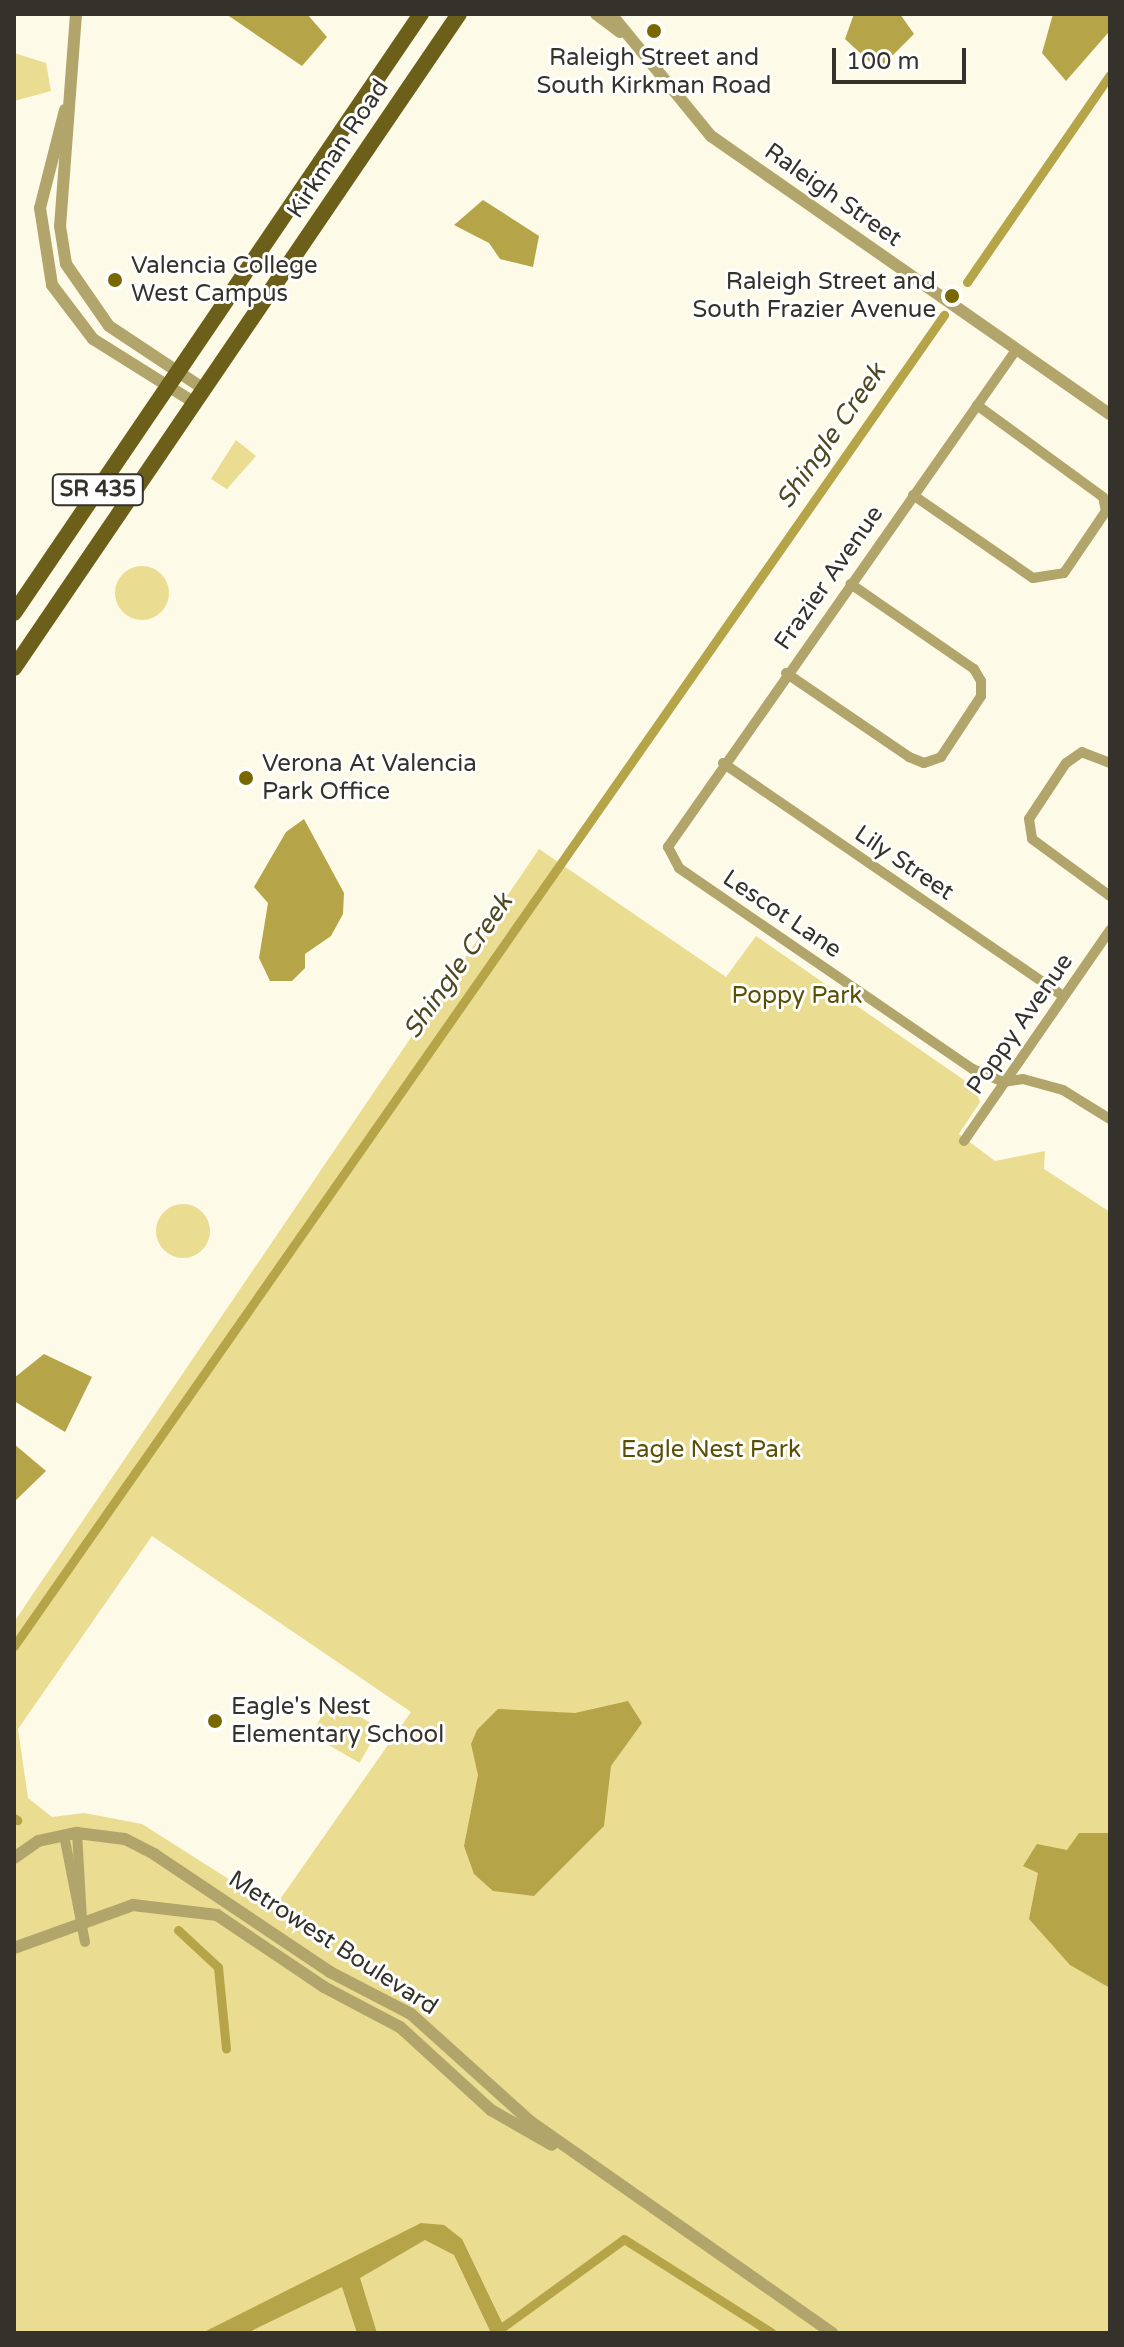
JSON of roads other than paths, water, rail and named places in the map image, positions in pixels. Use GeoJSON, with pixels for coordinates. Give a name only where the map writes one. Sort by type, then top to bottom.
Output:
{"type":"FeatureCollection","features":[{"type":"Feature","properties":{"kind":"main road","name":"Kirkman Road"},"geometry":{"type":"LineString","coordinates":[[14,613],[421,14]]}},
{"type":"Feature","properties":{"kind":"main road","name":"Kirkman Road"},"geometry":{"type":"LineString","coordinates":[[14,668],[459,14]]}},
{"type":"Feature","properties":{"kind":"street"},"geometry":{"type":"LineString","coordinates":[[76,14],[60,226],[66,264],[109,326],[179,371],[199,396]]}},
{"type":"Feature","properties":{"kind":"street","name":"Raleigh Street"},"geometry":{"type":"LineString","coordinates":[[596,14],[632,41]]}},
{"type":"Feature","properties":{"kind":"street","name":"Raleigh Street"},"geometry":{"type":"LineString","coordinates":[[611,14],[711,136],[1110,414]]}},
{"type":"Feature","properties":{"kind":"street"},"geometry":{"type":"LineString","coordinates":[[71,92],[40,208],[52,285],[93,339],[169,387],[199,396]]}},
{"type":"Feature","properties":{"kind":"street","name":"Frazier Avenue"},"geometry":{"type":"LineString","coordinates":[[676,829],[1016,350]]}},
{"type":"Feature","properties":{"kind":"street"},"geometry":{"type":"LineString","coordinates":[[913,495],[1033,578],[1064,573],[1106,511],[1103,497],[977,405]]}},
{"type":"Feature","properties":{"kind":"street"},"geometry":{"type":"LineString","coordinates":[[786,673],[909,757],[924,763],[941,757],[981,696],[981,681],[974,669],[851,584]]}},
{"type":"Feature","properties":{"kind":"street"},"geometry":{"type":"LineString","coordinates":[[1110,763],[1082,752],[1066,763],[1029,819],[1032,839],[1044,851],[1110,896]]}},
{"type":"Feature","properties":{"kind":"street","name":"Lily Street"},"geometry":{"type":"LineString","coordinates":[[723,763],[1063,996]]}},
{"type":"Feature","properties":{"kind":"street","name":"Lescot Lane"},"geometry":{"type":"LineString","coordinates":[[676,829],[668,847],[679,868],[973,1069],[1004,1082],[1043,1083],[1110,1119]]}},
{"type":"Feature","properties":{"kind":"street","name":"Poppy Avenue"},"geometry":{"type":"LineString","coordinates":[[964,1141],[1110,930]]}},
{"type":"Feature","properties":{"kind":"street"},"geometry":{"type":"LineString","coordinates":[[14,1858],[71,1834],[85,1942]]}},
{"type":"Feature","properties":{"kind":"street","name":"Metrowest Boulevard"},"geometry":{"type":"LineString","coordinates":[[71,1834],[125,1839],[238,1909],[330,1972],[411,2014],[480,2078],[598,2173],[832,2333]]}},
{"type":"Feature","properties":{"kind":"street","name":"Metrowest Boulevard"},"geometry":{"type":"LineString","coordinates":[[14,1948],[82,1922],[161,1903],[230,1922],[324,1987],[400,2027],[505,2120],[598,2173]]}},
{"type":"Feature","properties":{"kind":"street"},"geometry":{"type":"LineString","coordinates":[[230,1922],[238,1909]]}},
{"type":"Feature","properties":{"kind":"street"},"geometry":{"type":"LineString","coordinates":[[468,2088],[480,2078]]}},
{"type":"Feature","properties":{"kind":"waterway","name":"Shingle Creek"},"geometry":{"type":"LineString","coordinates":[[967,282],[1110,75]]}},
{"type":"Feature","properties":{"kind":"waterway","name":"Shingle Creek"},"geometry":{"type":"LineString","coordinates":[[14,1646],[944,315]]}},
{"type":"Feature","properties":{"kind":"waterway"},"geometry":{"type":"LineString","coordinates":[[178,1930],[218,1967],[226,2049]]}},
{"type":"Feature","properties":{"kind":"waterway"},"geometry":{"type":"LineString","coordinates":[[504,2326],[624,2239],[772,2333]]}},
{"type":"Feature","properties":{"kind":"place","name":"Raleigh Street and South Kirkman Road"},"geometry":{"type":"Point","coordinates":[654,31]}},
{"type":"Feature","properties":{"kind":"place","name":"Valencia College West Campus"},"geometry":{"type":"Point","coordinates":[115,280]}},
{"type":"Feature","properties":{"kind":"place","name":"Raleigh Street and South Frazier Avenue"},"geometry":{"type":"Point","coordinates":[952,296]}},
{"type":"Feature","properties":{"kind":"place","name":"Verona At Valencia Park Office"},"geometry":{"type":"Point","coordinates":[246,778]}},
{"type":"Feature","properties":{"kind":"place","name":"Eagle's Nest Elementary School"},"geometry":{"type":"Point","coordinates":[215,1721]}},
{"type":"Feature","properties":{"kind":"park label","name":"Poppy Park"},"geometry":{"type":"Point","coordinates":[797,996]}},
{"type":"Feature","properties":{"kind":"park label","name":"Eagle Nest Park"},"geometry":{"type":"Point","coordinates":[711,1450]}}]}
